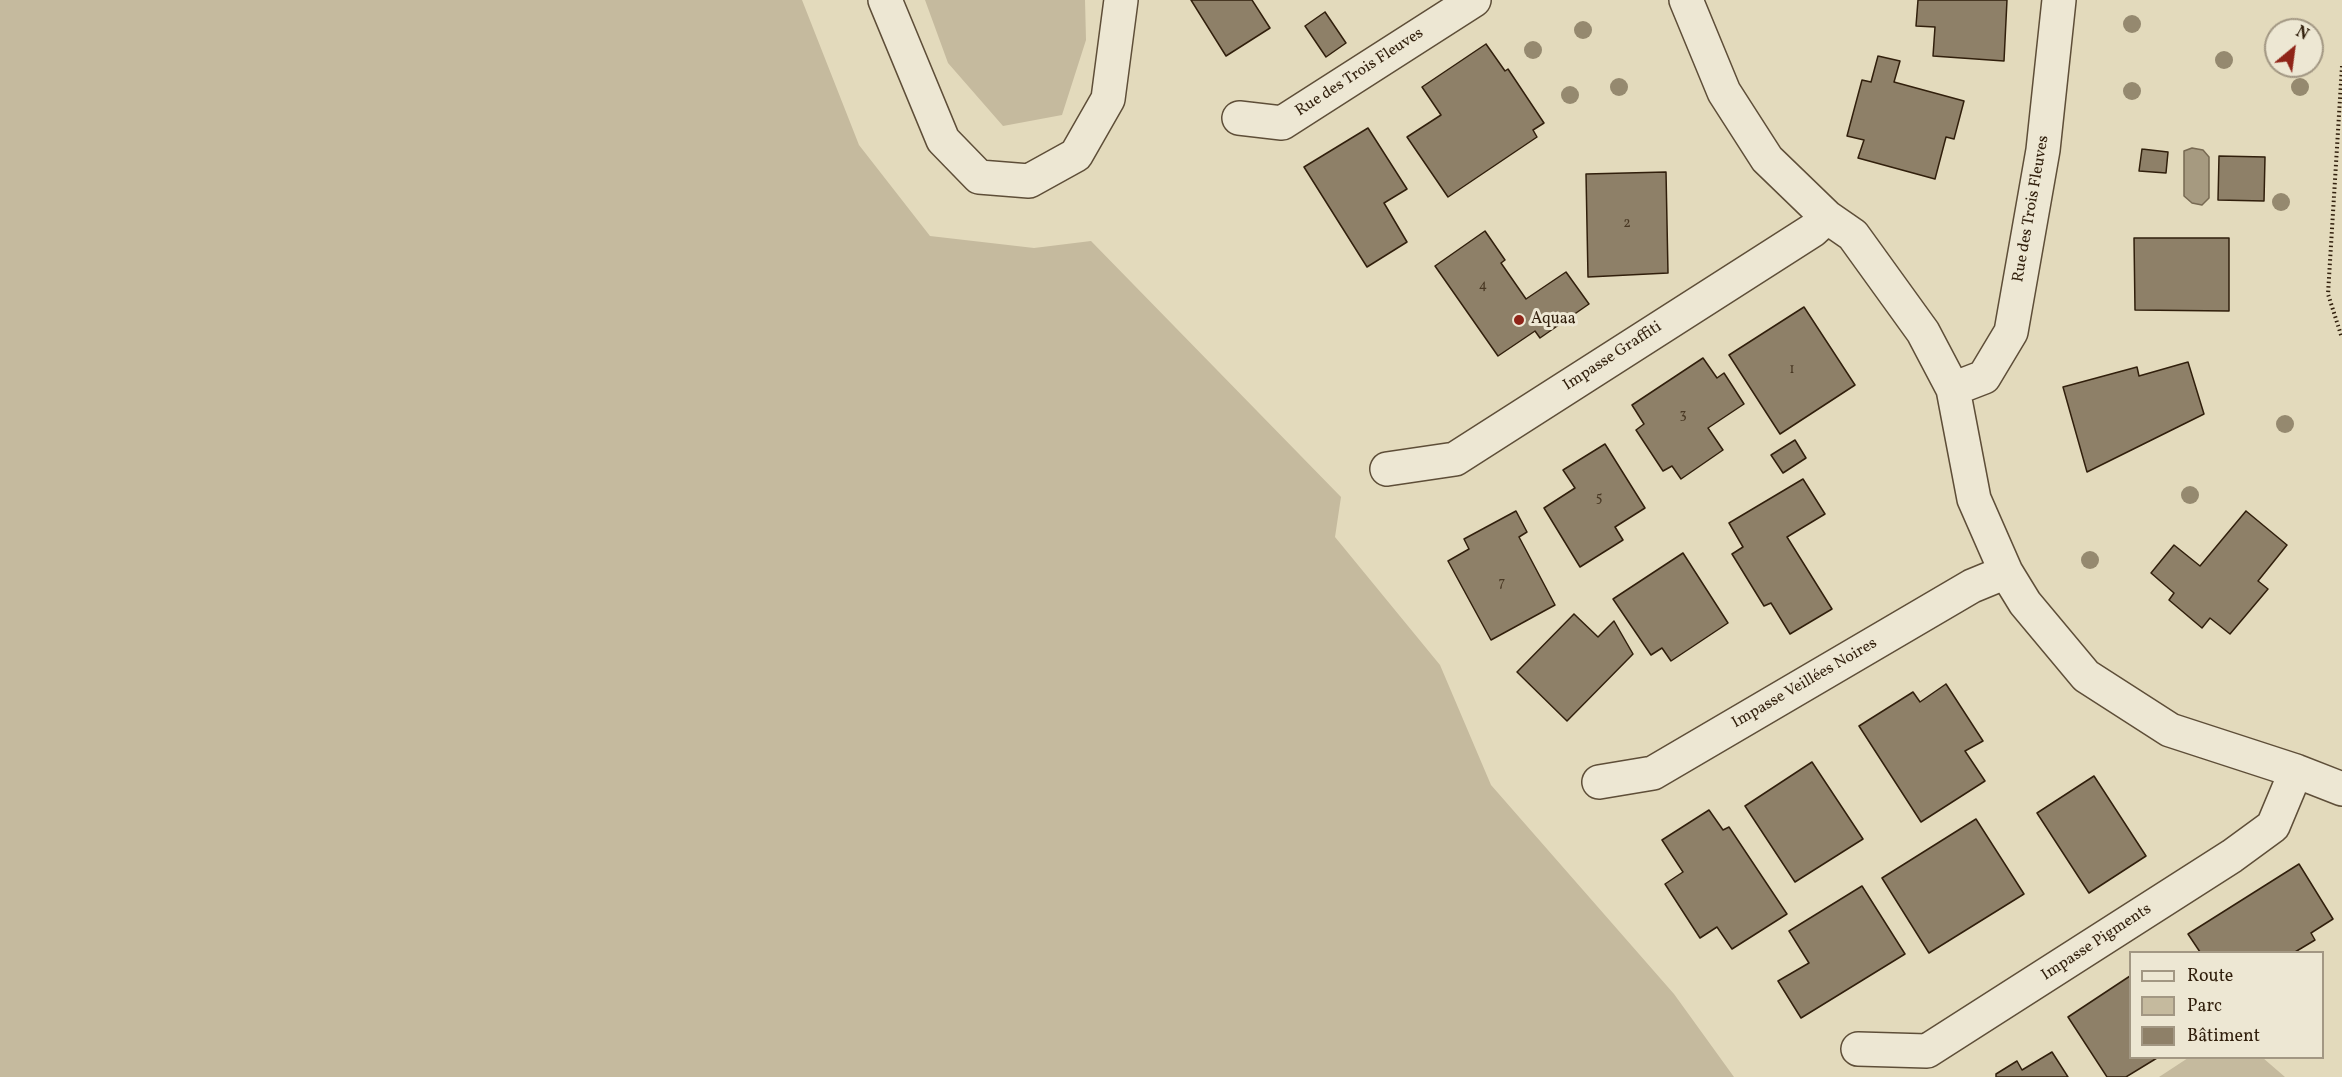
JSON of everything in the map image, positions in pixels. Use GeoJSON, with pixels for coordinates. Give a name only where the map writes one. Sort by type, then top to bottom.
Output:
{"type":"FeatureCollection","features":[{"type":"Feature","properties":{"kind":"street"},"geometry":{"type":"LineString","coordinates":[[885,0],[943,140],[979,177],[1029,181],[1076,155],[1108,99],[1121,0]]}},
{"type":"Feature","properties":{"kind":"street","name":"Rue des Trois Fleuves"},"geometry":{"type":"LineString","coordinates":[[1239,118],[1282,123],[1474,0]]}},
{"type":"Feature","properties":{"kind":"street"},"geometry":{"type":"LineString","coordinates":[[1686,0],[1724,92],[1767,159],[1827,217],[1854,235],[1923,332],[1953,388],[1974,499],[2006,572],[2025,603],[2086,676],[2170,730],[2296,771],[2342,789]]}},
{"type":"Feature","properties":{"kind":"street","name":"Rue des Trois Fleuves"},"geometry":{"type":"LineString","coordinates":[[1953,388],[1984,377],[2011,332],[2043,150],[2059,0]]}},
{"type":"Feature","properties":{"kind":"street","name":"Impasse Graffiti"},"geometry":{"type":"LineString","coordinates":[[1387,469],[1455,459],[1813,230],[1827,217]]}},
{"type":"Feature","properties":{"kind":"street","name":"Impasse Veillées Noires"},"geometry":{"type":"LineString","coordinates":[[1599,782],[1653,773],[1972,586],[2006,572]]}},
{"type":"Feature","properties":{"kind":"street","name":"Impasse Pigments"},"geometry":{"type":"LineString","coordinates":[[1858,1049],[1927,1051],[2232,856],[2273,826],[2296,771]]}},
{"type":"Feature","properties":{"kind":"path"},"geometry":{"type":"LineString","coordinates":[[2342,66],[2328,294],[2342,338]]}},
{"type":"Feature","properties":{"kind":"green space"},"geometry":{"type":"Polygon","coordinates":[[[0,0],[802,0],[859,145],[930,236],[1034,248],[1091,241],[1341,497],[1335,537],[1440,665],[1491,785],[1674,994],[1734,1077],[0,1077],[0,0]]]}},
{"type":"Feature","properties":{"kind":"green space"},"geometry":{"type":"Polygon","coordinates":[[[925,0],[1085,0],[1086,40],[1062,115],[1003,126],[948,63],[925,0]]]}},
{"type":"Feature","properties":{"kind":"green space"},"geometry":{"type":"Polygon","coordinates":[[[2186,1059],[2264,1059],[2285,1077],[2159,1077],[2186,1059]]]}},
{"type":"Feature","properties":{"kind":"shaded area"},"geometry":{"type":"Polygon","coordinates":[[[2192,148],[2203,150],[2209,157],[2209,198],[2202,205],[2192,203],[2184,196],[2184,151],[2192,148]]]}},
{"type":"Feature","properties":{"kind":"building"},"geometry":{"type":"Polygon","coordinates":[[[1191,0],[1252,0],[1270,28],[1226,56],[1191,0]]]}},
{"type":"Feature","properties":{"kind":"building"},"geometry":{"type":"Polygon","coordinates":[[[1918,0],[2007,0],[2004,61],[1933,56],[1935,27],[1916,26],[1918,0]]]}},
{"type":"Feature","properties":{"kind":"building"},"geometry":{"type":"Polygon","coordinates":[[[1325,12],[1346,43],[1326,57],[1305,26],[1325,12]]]}},
{"type":"Feature","properties":{"kind":"building"},"geometry":{"type":"Polygon","coordinates":[[[1486,44],[1505,71],[1508,69],[1544,123],[1533,130],[1537,137],[1448,197],[1407,137],[1441,115],[1422,87],[1486,44]]]}},
{"type":"Feature","properties":{"kind":"building"},"geometry":{"type":"Polygon","coordinates":[[[1878,56],[1900,61],[1894,82],[1964,101],[1954,139],[1946,137],[1935,179],[1858,158],[1864,140],[1847,136],[1862,80],[1871,82],[1878,56]]]}},
{"type":"Feature","properties":{"kind":"building"},"geometry":{"type":"Polygon","coordinates":[[[1368,128],[1407,189],[1384,203],[1407,242],[1367,267],[1304,167],[1368,128]]]}},
{"type":"Feature","properties":{"kind":"building"},"geometry":{"type":"Polygon","coordinates":[[[2142,149],[2168,152],[2166,173],[2139,171],[2142,149]]]}},
{"type":"Feature","properties":{"kind":"building"},"geometry":{"type":"Polygon","coordinates":[[[2219,156],[2265,157],[2264,201],[2218,200],[2219,156]]]}},
{"type":"Feature","properties":{"kind":"building"},"geometry":{"type":"Polygon","coordinates":[[[1666,172],[1668,273],[1588,277],[1586,174],[1666,172]]]}},
{"type":"Feature","properties":{"kind":"building"},"geometry":{"type":"Polygon","coordinates":[[[1485,231],[1505,260],[1501,263],[1526,299],[1566,272],[1589,304],[1540,338],[1535,331],[1498,356],[1435,266],[1485,231]]]}},
{"type":"Feature","properties":{"kind":"building"},"geometry":{"type":"Polygon","coordinates":[[[2134,238],[2229,238],[2229,311],[2135,310],[2134,238]]]}},
{"type":"Feature","properties":{"kind":"building"},"geometry":{"type":"Polygon","coordinates":[[[1804,307],[1855,385],[1780,434],[1729,355],[1804,307]]]}},
{"type":"Feature","properties":{"kind":"building"},"geometry":{"type":"Polygon","coordinates":[[[1703,358],[1717,378],[1724,373],[1744,404],[1708,428],[1723,450],[1681,479],[1672,466],[1663,471],[1636,430],[1644,424],[1632,405],[1703,358]]]}},
{"type":"Feature","properties":{"kind":"building"},"geometry":{"type":"Polygon","coordinates":[[[2188,362],[2204,414],[2087,472],[2063,387],[2137,367],[2139,376],[2188,362]]]}},
{"type":"Feature","properties":{"kind":"building"},"geometry":{"type":"Polygon","coordinates":[[[1795,440],[1806,458],[1783,473],[1771,455],[1795,440]]]}},
{"type":"Feature","properties":{"kind":"building"},"geometry":{"type":"Polygon","coordinates":[[[1605,444],[1645,508],[1615,527],[1623,540],[1580,567],[1544,508],[1575,488],[1563,470],[1605,444]]]}},
{"type":"Feature","properties":{"kind":"building"},"geometry":{"type":"Polygon","coordinates":[[[1803,479],[1825,514],[1787,537],[1832,609],[1790,634],[1771,603],[1764,606],[1732,554],[1743,547],[1729,523],[1803,479]]]}},
{"type":"Feature","properties":{"kind":"building"},"geometry":{"type":"Polygon","coordinates":[[[1516,511],[1527,532],[1519,537],[1555,605],[1491,640],[1448,561],[1469,549],[1464,539],[1516,511]]]}},
{"type":"Feature","properties":{"kind":"building"},"geometry":{"type":"Polygon","coordinates":[[[2246,511],[2287,545],[2258,581],[2268,589],[2230,634],[2210,618],[2202,628],[2169,600],[2174,593],[2151,573],[2174,545],[2200,566],[2246,511]]]}},
{"type":"Feature","properties":{"kind":"building"},"geometry":{"type":"Polygon","coordinates":[[[1683,553],[1728,623],[1671,661],[1662,648],[1651,655],[1613,599],[1683,553]]]}},
{"type":"Feature","properties":{"kind":"building"},"geometry":{"type":"Polygon","coordinates":[[[1574,614],[1598,637],[1614,621],[1633,654],[1567,721],[1517,672],[1574,614]]]}},
{"type":"Feature","properties":{"kind":"building"},"geometry":{"type":"Polygon","coordinates":[[[1946,684],[1983,741],[1965,751],[1985,781],[1921,822],[1859,726],[1913,692],[1920,702],[1946,684]]]}},
{"type":"Feature","properties":{"kind":"building"},"geometry":{"type":"Polygon","coordinates":[[[1812,762],[1863,839],[1795,882],[1745,806],[1812,762]]]}},
{"type":"Feature","properties":{"kind":"building"},"geometry":{"type":"Polygon","coordinates":[[[2094,776],[2146,856],[2089,893],[2037,813],[2094,776]]]}},
{"type":"Feature","properties":{"kind":"building"},"geometry":{"type":"Polygon","coordinates":[[[1709,810],[1723,830],[1729,827],[1787,914],[1732,949],[1717,927],[1700,938],[1665,884],[1683,872],[1662,840],[1709,810]]]}},
{"type":"Feature","properties":{"kind":"building"},"geometry":{"type":"Polygon","coordinates":[[[1976,819],[2024,894],[1929,953],[1882,878],[1976,819]]]}},
{"type":"Feature","properties":{"kind":"building"},"geometry":{"type":"Polygon","coordinates":[[[2299,864],[2333,919],[2311,933],[2315,940],[2297,951],[2199,951],[2188,934],[2299,864]]]}},
{"type":"Feature","properties":{"kind":"building"},"geometry":{"type":"Polygon","coordinates":[[[1862,886],[1905,954],[1801,1018],[1778,981],[1809,963],[1789,931],[1862,886]]]}},
{"type":"Feature","properties":{"kind":"building"},"geometry":{"type":"Polygon","coordinates":[[[2129,977],[2129,1059],[2155,1059],[2126,1077],[2107,1077],[2068,1017],[2129,977]]]}},
{"type":"Feature","properties":{"kind":"building"},"geometry":{"type":"Polygon","coordinates":[[[2052,1052],[2068,1077],[1996,1077],[1996,1074],[2017,1061],[2022,1070],[2052,1052]]]}},
{"type":"Feature","properties":{"kind":"place","name":"Aquaa"},"geometry":{"type":"Point","coordinates":[1519,320]}}]}
